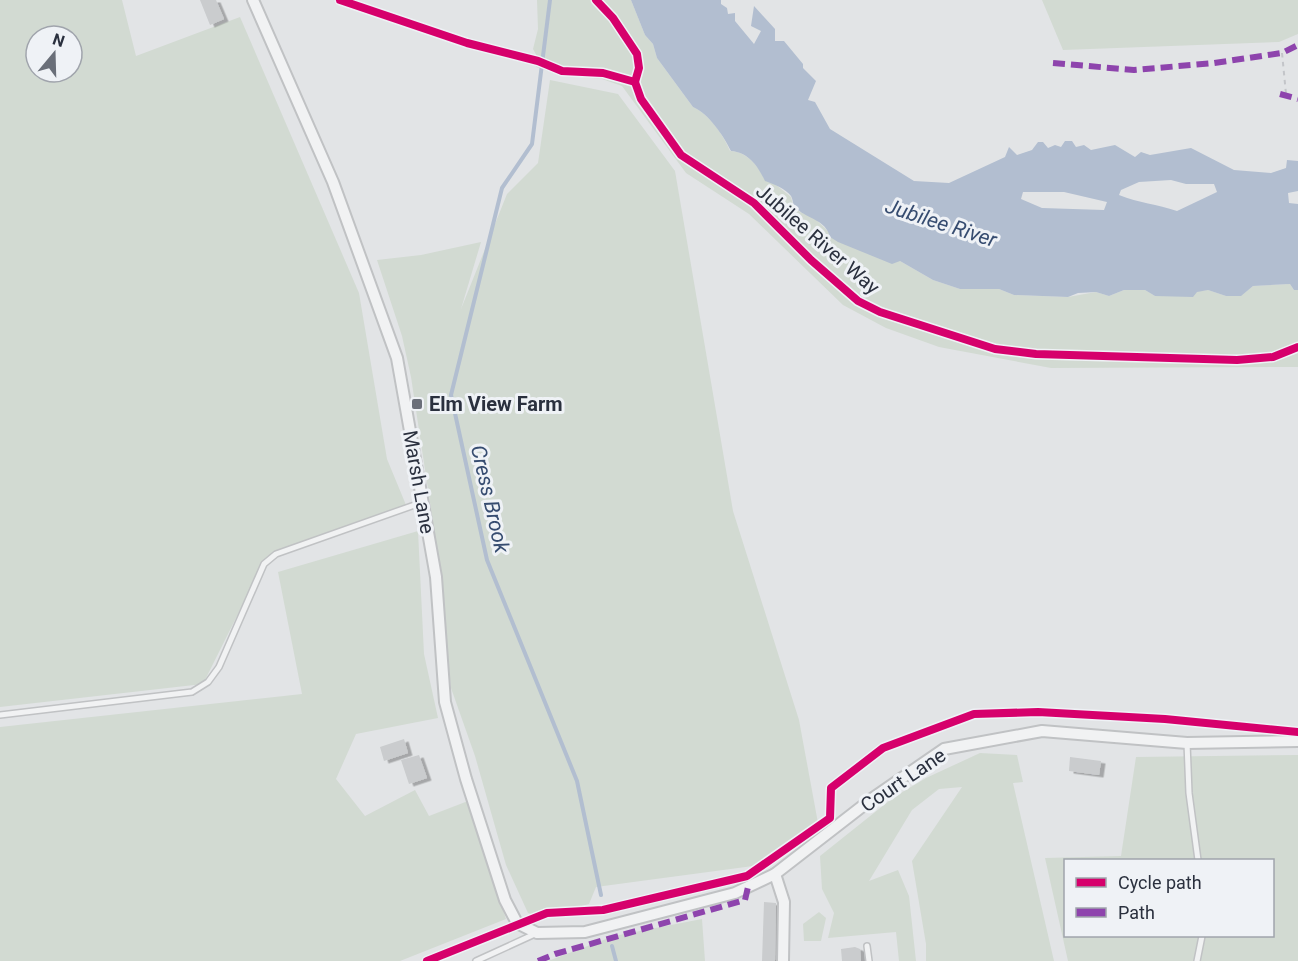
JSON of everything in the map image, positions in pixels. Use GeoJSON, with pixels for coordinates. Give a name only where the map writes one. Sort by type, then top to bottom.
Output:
{"type":"FeatureCollection","features":[{"type":"Feature","properties":{"kind":"street","name":"Marsh Lane"},"geometry":{"type":"LineString","coordinates":[[252,0],[333,182],[398,358],[436,577],[448,713],[466,779],[505,900],[517,923],[537,933]]}},
{"type":"Feature","properties":{"kind":"street","name":"Court Lane"},"geometry":{"type":"LineString","coordinates":[[537,933],[585,932],[735,893],[775,874],[873,798],[944,749],[1042,731],[1187,743],[1298,741]]}},
{"type":"Feature","properties":{"kind":"street"},"geometry":{"type":"LineString","coordinates":[[775,874],[784,902],[783,961]]}},
{"type":"Feature","properties":{"kind":"lane"},"geometry":{"type":"LineString","coordinates":[[0,715],[192,692],[208,682],[219,667],[264,564],[276,554],[423,502]]}},
{"type":"Feature","properties":{"kind":"lane"},"geometry":{"type":"LineString","coordinates":[[1187,743],[1189,793],[1198,859]]}},
{"type":"Feature","properties":{"kind":"lane"},"geometry":{"type":"LineString","coordinates":[[476,961],[537,933]]}},
{"type":"Feature","properties":{"kind":"lane"},"geometry":{"type":"LineString","coordinates":[[1197,961],[1202,937]]}},
{"type":"Feature","properties":{"kind":"lane"},"geometry":{"type":"LineString","coordinates":[[867,946],[869,961]]}},
{"type":"Feature","properties":{"kind":"path"},"geometry":{"type":"LineString","coordinates":[[1282,53],[1286,94]]}},
{"type":"Feature","properties":{"kind":"shaded area"},"geometry":{"type":"Polygon","coordinates":[[[0,0],[122,0],[136,56],[240,17],[359,293],[387,459],[406,505],[266,558],[203,684],[0,707],[0,0]]]}},
{"type":"Feature","properties":{"kind":"shaded area"},"geometry":{"type":"Polygon","coordinates":[[[537,0],[631,0],[645,35],[653,44],[657,58],[693,107],[705,114],[715,125],[730,151],[747,157],[756,165],[766,181],[775,184],[791,197],[793,205],[800,212],[812,216],[828,231],[900,261],[933,280],[960,289],[999,289],[1014,295],[1068,297],[1096,292],[1109,296],[1124,290],[1145,290],[1155,296],[1208,290],[1226,296],[1240,296],[1253,286],[1290,284],[1294,290],[1298,290],[1298,367],[1051,368],[939,347],[886,328],[843,305],[749,214],[686,173],[622,86],[602,79],[561,75],[536,67],[538,58],[533,49],[538,29],[537,0]]]}},
{"type":"Feature","properties":{"kind":"shaded area"},"geometry":{"type":"Polygon","coordinates":[[[1042,0],[1298,0],[1298,34],[1279,42],[1063,50],[1042,0]]]}},
{"type":"Feature","properties":{"kind":"shaded area"},"geometry":{"type":"Polygon","coordinates":[[[550,80],[618,94],[675,171],[733,511],[799,720],[818,823],[753,866],[596,887],[589,904],[540,917],[528,913],[506,865],[475,756],[451,688],[434,529],[411,377],[402,336],[377,260],[421,255],[481,242],[461,309],[507,194],[538,163],[550,80]]]}},
{"type":"Feature","properties":{"kind":"shaded area"},"geometry":{"type":"Polygon","coordinates":[[[418,531],[424,654],[438,718],[356,734],[336,779],[365,816],[415,790],[429,816],[468,801],[506,919],[400,961],[0,961],[0,727],[302,694],[278,572],[418,531]]]}},
{"type":"Feature","properties":{"kind":"shaded area"},"geometry":{"type":"Polygon","coordinates":[[[980,753],[1017,755],[1023,782],[1013,783],[1054,961],[926,961],[926,944],[912,861],[962,787],[939,789],[912,810],[869,881],[898,870],[909,896],[916,961],[899,961],[896,932],[828,938],[834,913],[822,889],[820,856],[894,797],[926,778],[980,753]]]}},
{"type":"Feature","properties":{"kind":"shaded area"},"geometry":{"type":"Polygon","coordinates":[[[1298,755],[1298,961],[1068,961],[1045,858],[1121,856],[1136,757],[1298,755]]]}},
{"type":"Feature","properties":{"kind":"shaded area"},"geometry":{"type":"Polygon","coordinates":[[[819,912],[826,918],[821,941],[804,941],[803,924],[819,912]]]}},
{"type":"Feature","properties":{"kind":"shaded area"},"geometry":{"type":"Polygon","coordinates":[[[702,919],[705,961],[548,961],[614,936],[702,919]]]}},
{"type":"Feature","properties":{"kind":"water","name":"Jubilee River"},"geometry":{"type":"Polygon","coordinates":[[[631,0],[721,0],[728,14],[735,13],[735,21],[754,44],[761,31],[751,26],[754,6],[775,29],[775,41],[784,41],[803,64],[803,68],[816,81],[808,100],[815,102],[830,129],[914,181],[949,183],[1005,157],[1009,147],[1017,155],[1032,150],[1038,142],[1043,142],[1048,148],[1055,145],[1061,147],[1065,141],[1072,141],[1076,147],[1084,145],[1091,150],[1115,145],[1135,157],[1141,152],[1150,155],[1191,148],[1234,170],[1271,173],[1286,168],[1287,160],[1298,161],[1298,191],[1288,193],[1289,203],[1298,204],[1298,290],[1294,290],[1290,284],[1253,286],[1241,296],[1226,296],[1208,290],[1197,292],[1193,297],[1155,296],[1145,290],[1124,290],[1109,296],[1096,292],[1078,293],[1068,297],[1014,295],[999,289],[960,289],[933,280],[900,261],[892,264],[830,237],[821,223],[795,208],[789,193],[765,181],[747,157],[731,151],[715,126],[693,107],[657,58],[653,44],[645,35],[631,0]],[[1171,180],[1139,182],[1121,190],[1119,195],[1177,211],[1217,192],[1214,184],[1186,184],[1171,180]],[[1023,192],[1021,199],[1042,208],[1104,210],[1107,202],[1064,192],[1023,192]]]}},
{"type":"Feature","properties":{"kind":"building"},"geometry":{"type":"Polygon","coordinates":[[[200,0],[216,0],[224,19],[210,25],[200,0]]]}},
{"type":"Feature","properties":{"kind":"building"},"geometry":{"type":"Polygon","coordinates":[[[404,739],[408,753],[384,761],[380,747],[404,739]]]}},
{"type":"Feature","properties":{"kind":"building"},"geometry":{"type":"Polygon","coordinates":[[[419,755],[427,778],[409,784],[401,760],[419,755]]]}},
{"type":"Feature","properties":{"kind":"building"},"geometry":{"type":"Polygon","coordinates":[[[1070,757],[1101,761],[1099,775],[1069,771],[1070,757]]]}},
{"type":"Feature","properties":{"kind":"building"},"geometry":{"type":"Polygon","coordinates":[[[764,902],[776,903],[775,961],[762,961],[764,902]]]}},
{"type":"Feature","properties":{"kind":"building"},"geometry":{"type":"Polygon","coordinates":[[[855,947],[860,949],[861,961],[842,961],[841,949],[855,947]]]}},
{"type":"Feature","properties":{"kind":"waterway","name":"Cress Brook"},"geometry":{"type":"LineString","coordinates":[[550,0],[532,144],[502,188],[451,395],[487,560],[577,781],[601,895]]}},
{"type":"Feature","properties":{"kind":"waterway","name":"Cress Brook"},"geometry":{"type":"LineString","coordinates":[[612,946],[616,961]]}},
{"type":"Feature","properties":{"kind":"marked path"},"geometry":{"type":"LineString","coordinates":[[1053,63],[1134,70],[1214,63],[1282,53],[1298,45]]}},
{"type":"Feature","properties":{"kind":"marked path"},"geometry":{"type":"LineString","coordinates":[[1280,94],[1298,99]]}},
{"type":"Feature","properties":{"kind":"marked path"},"geometry":{"type":"LineString","coordinates":[[538,961],[555,954],[745,900],[748,887]]}},
{"type":"Feature","properties":{"kind":"cycle path"},"geometry":{"type":"LineString","coordinates":[[340,0],[467,43],[538,61],[562,71],[603,73],[635,82]]}},
{"type":"Feature","properties":{"kind":"cycle path","name":"Jubilee River Way"},"geometry":{"type":"LineString","coordinates":[[596,0],[613,18],[637,54],[639,68],[635,82],[641,99],[681,155],[754,203],[811,260],[858,301],[880,312],[995,349],[1036,354],[1237,360],[1273,357],[1298,347]]}},
{"type":"Feature","properties":{"kind":"cycle path"},"geometry":{"type":"LineString","coordinates":[[427,961],[547,913],[603,910],[747,876],[830,818],[831,788],[883,748],[974,714],[1038,712],[1165,719],[1298,732]]}},
{"type":"Feature","properties":{"kind":"place","name":"Elm View Farm"},"geometry":{"type":"Point","coordinates":[417,404]}}]}
